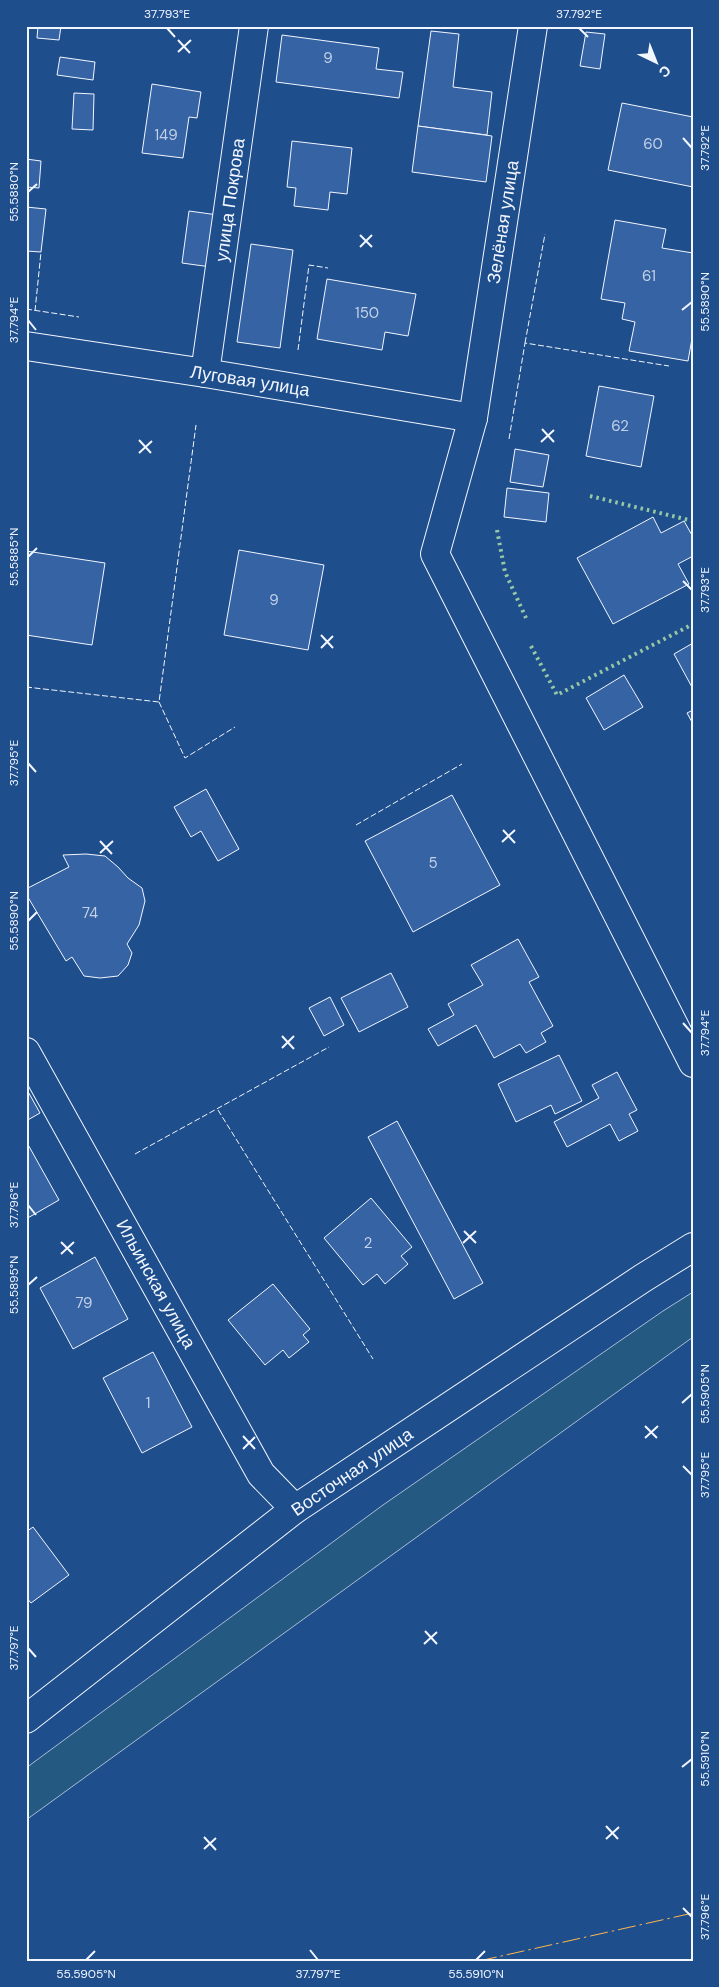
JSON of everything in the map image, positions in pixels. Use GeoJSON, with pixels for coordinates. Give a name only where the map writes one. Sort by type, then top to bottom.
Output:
{"type":"FeatureCollection","features":[{"type":"Feature","properties":{"kind":"street","name":"улица Покрова"},"geometry":{"type":"LineString","coordinates":[[205,373],[254,26]]}},
{"type":"Feature","properties":{"kind":"street","name":"Зелёная улица"},"geometry":{"type":"LineString","coordinates":[[533,26],[473,418],[436,554],[693,1063]]}},
{"type":"Feature","properties":{"kind":"street","name":"Луговая улица"},"geometry":{"type":"LineString","coordinates":[[26,346],[205,373],[473,418]]}},
{"type":"Feature","properties":{"kind":"street","name":"Ильинская улица"},"geometry":{"type":"LineString","coordinates":[[26,1052],[262,1474],[295,1509]]}},
{"type":"Feature","properties":{"kind":"street","name":"Восточная улица"},"geometry":{"type":"LineString","coordinates":[[26,1719],[295,1509],[643,1278],[693,1247]]}},
{"type":"Feature","properties":{"kind":"shaded area"},"geometry":{"type":"Polygon","coordinates":[[[693,1292],[693,1337],[26,1820],[26,1768],[383,1505],[693,1292]]]}},
{"type":"Feature","properties":{"kind":"building"},"geometry":{"type":"Polygon","coordinates":[[[38,26],[61,26],[59,40],[37,38],[38,26]]]}},
{"type":"Feature","properties":{"kind":"building"},"geometry":{"type":"Polygon","coordinates":[[[431,31],[459,34],[453,87],[492,92],[487,135],[418,126],[431,31]]]}},
{"type":"Feature","properties":{"kind":"building"},"geometry":{"type":"Polygon","coordinates":[[[586,32],[605,34],[600,69],[580,66],[586,32]]]}},
{"type":"Feature","properties":{"kind":"building"},"geometry":{"type":"Polygon","coordinates":[[[282,35],[379,48],[376,69],[403,72],[399,98],[276,82],[282,35]]]}},
{"type":"Feature","properties":{"kind":"building"},"geometry":{"type":"Polygon","coordinates":[[[60,57],[95,62],[93,80],[57,75],[60,57]]]}},
{"type":"Feature","properties":{"kind":"building"},"geometry":{"type":"Polygon","coordinates":[[[152,84],[201,92],[197,118],[189,117],[183,158],[142,153],[152,84]]]}},
{"type":"Feature","properties":{"kind":"building"},"geometry":{"type":"Polygon","coordinates":[[[74,93],[94,94],[93,130],[72,129],[74,93]]]}},
{"type":"Feature","properties":{"kind":"building"},"geometry":{"type":"Polygon","coordinates":[[[622,103],[693,117],[693,187],[608,170],[622,103]]]}},
{"type":"Feature","properties":{"kind":"building"},"geometry":{"type":"Polygon","coordinates":[[[418,126],[492,136],[486,182],[412,172],[418,126]]]}},
{"type":"Feature","properties":{"kind":"building"},"geometry":{"type":"Polygon","coordinates":[[[292,141],[352,148],[347,194],[330,192],[328,210],[294,206],[296,188],[287,187],[292,141]]]}},
{"type":"Feature","properties":{"kind":"building"},"geometry":{"type":"Polygon","coordinates":[[[26,159],[41,161],[39,188],[26,187],[26,159]]]}},
{"type":"Feature","properties":{"kind":"building"},"geometry":{"type":"Polygon","coordinates":[[[26,207],[46,209],[41,252],[26,251],[26,207]]]}},
{"type":"Feature","properties":{"kind":"building"},"geometry":{"type":"Polygon","coordinates":[[[189,211],[218,215],[211,267],[182,263],[189,211]]]}},
{"type":"Feature","properties":{"kind":"building"},"geometry":{"type":"Polygon","coordinates":[[[615,220],[666,229],[662,248],[693,253],[693,333],[688,361],[629,351],[635,322],[622,319],[625,303],[601,299],[615,220]]]}},
{"type":"Feature","properties":{"kind":"building"},"geometry":{"type":"Polygon","coordinates":[[[251,244],[293,250],[280,348],[237,342],[251,244]]]}},
{"type":"Feature","properties":{"kind":"building"},"geometry":{"type":"Polygon","coordinates":[[[327,279],[416,294],[408,336],[385,332],[382,350],[317,339],[327,279]]]}},
{"type":"Feature","properties":{"kind":"building"},"geometry":{"type":"Polygon","coordinates":[[[599,386],[654,396],[641,467],[586,456],[599,386]]]}},
{"type":"Feature","properties":{"kind":"building"},"geometry":{"type":"Polygon","coordinates":[[[515,449],[549,455],[543,487],[510,482],[515,449]]]}},
{"type":"Feature","properties":{"kind":"building"},"geometry":{"type":"Polygon","coordinates":[[[507,488],[549,493],[546,522],[504,517],[507,488]]]}},
{"type":"Feature","properties":{"kind":"building"},"geometry":{"type":"Polygon","coordinates":[[[653,517],[661,533],[684,521],[693,537],[693,556],[678,564],[689,584],[613,624],[577,558],[653,517]]]}},
{"type":"Feature","properties":{"kind":"building"},"geometry":{"type":"Polygon","coordinates":[[[239,550],[324,565],[308,650],[224,635],[239,550]]]}},
{"type":"Feature","properties":{"kind":"building"},"geometry":{"type":"Polygon","coordinates":[[[26,551],[105,563],[92,645],[26,635],[26,551]]]}},
{"type":"Feature","properties":{"kind":"building"},"geometry":{"type":"Polygon","coordinates":[[[693,643],[693,689],[674,654],[693,643]]]}},
{"type":"Feature","properties":{"kind":"building"},"geometry":{"type":"Polygon","coordinates":[[[624,675],[643,707],[604,730],[586,698],[624,675]]]}},
{"type":"Feature","properties":{"kind":"building"},"geometry":{"type":"Polygon","coordinates":[[[693,710],[693,724],[687,713],[693,710]]]}},
{"type":"Feature","properties":{"kind":"building"},"geometry":{"type":"Polygon","coordinates":[[[206,789],[239,849],[218,861],[201,831],[191,837],[174,807],[206,789]]]}},
{"type":"Feature","properties":{"kind":"building"},"geometry":{"type":"Polygon","coordinates":[[[452,795],[500,885],[413,932],[365,841],[452,795]]]}},
{"type":"Feature","properties":{"kind":"building"},"geometry":{"type":"Polygon","coordinates":[[[86,854],[105,856],[128,878],[142,888],[145,901],[139,925],[127,944],[132,953],[128,965],[118,976],[100,978],[84,976],[72,957],[66,961],[26,894],[26,889],[69,867],[63,855],[86,854]]]}},
{"type":"Feature","properties":{"kind":"building"},"geometry":{"type":"Polygon","coordinates":[[[518,939],[539,977],[529,982],[553,1026],[541,1033],[546,1042],[526,1053],[520,1044],[494,1058],[476,1025],[438,1046],[428,1029],[454,1015],[448,1004],[483,985],[471,965],[518,939]]]}},
{"type":"Feature","properties":{"kind":"building"},"geometry":{"type":"Polygon","coordinates":[[[391,973],[408,1007],[359,1032],[341,998],[391,973]]]}},
{"type":"Feature","properties":{"kind":"building"},"geometry":{"type":"Polygon","coordinates":[[[330,997],[344,1025],[324,1036],[309,1008],[330,997]]]}},
{"type":"Feature","properties":{"kind":"building"},"geometry":{"type":"Polygon","coordinates":[[[559,1055],[582,1101],[555,1114],[551,1105],[516,1122],[498,1084],[559,1055]]]}},
{"type":"Feature","properties":{"kind":"building"},"geometry":{"type":"Polygon","coordinates":[[[617,1072],[637,1110],[629,1114],[638,1131],[619,1141],[610,1124],[567,1147],[554,1122],[599,1098],[592,1085],[617,1072]]]}},
{"type":"Feature","properties":{"kind":"building"},"geometry":{"type":"Polygon","coordinates":[[[26,1088],[40,1113],[26,1121],[26,1088]]]}},
{"type":"Feature","properties":{"kind":"building"},"geometry":{"type":"Polygon","coordinates":[[[397,1121],[483,1283],[454,1299],[368,1137],[397,1121]]]}},
{"type":"Feature","properties":{"kind":"building"},"geometry":{"type":"Polygon","coordinates":[[[26,1141],[59,1200],[26,1219],[26,1141]]]}},
{"type":"Feature","properties":{"kind":"building"},"geometry":{"type":"Polygon","coordinates":[[[371,1198],[412,1247],[401,1256],[408,1264],[385,1284],[377,1274],[363,1285],[324,1238],[371,1198]]]}},
{"type":"Feature","properties":{"kind":"building"},"geometry":{"type":"Polygon","coordinates":[[[95,1257],[128,1319],[73,1349],[40,1288],[95,1257]]]}},
{"type":"Feature","properties":{"kind":"building"},"geometry":{"type":"Polygon","coordinates":[[[273,1284],[310,1329],[303,1335],[309,1342],[289,1358],[283,1350],[265,1365],[228,1320],[273,1284]]]}},
{"type":"Feature","properties":{"kind":"building"},"geometry":{"type":"Polygon","coordinates":[[[153,1352],[192,1427],[142,1453],[103,1378],[153,1352]]]}},
{"type":"Feature","properties":{"kind":"building"},"geometry":{"type":"Polygon","coordinates":[[[33,1527],[69,1575],[31,1603],[26,1597],[26,1532],[33,1527]]]}},
{"type":"Feature","properties":{"kind":"hedge"},"geometry":{"type":"LineString","coordinates":[[590,496],[693,521]]}},
{"type":"Feature","properties":{"kind":"hedge"},"geometry":{"type":"LineString","coordinates":[[497,530],[505,572],[526,618]]}},
{"type":"Feature","properties":{"kind":"hedge"},"geometry":{"type":"LineString","coordinates":[[531,646],[557,695],[693,624]]}},
{"type":"Feature","properties":{"kind":"fence"},"geometry":{"type":"LineString","coordinates":[[525,343],[545,234]]}},
{"type":"Feature","properties":{"kind":"fence"},"geometry":{"type":"LineString","coordinates":[[35,311],[41,252]]}},
{"type":"Feature","properties":{"kind":"fence"},"geometry":{"type":"LineString","coordinates":[[298,350],[309,265],[328,268]]}},
{"type":"Feature","properties":{"kind":"fence"},"geometry":{"type":"LineString","coordinates":[[26,309],[79,317]]}},
{"type":"Feature","properties":{"kind":"fence"},"geometry":{"type":"LineString","coordinates":[[509,439],[525,343],[669,366]]}},
{"type":"Feature","properties":{"kind":"fence"},"geometry":{"type":"LineString","coordinates":[[26,687],[159,702],[196,425]]}},
{"type":"Feature","properties":{"kind":"fence"},"geometry":{"type":"LineString","coordinates":[[159,702],[185,758],[235,727]]}},
{"type":"Feature","properties":{"kind":"fence"},"geometry":{"type":"LineString","coordinates":[[356,825],[462,764]]}},
{"type":"Feature","properties":{"kind":"fence"},"geometry":{"type":"LineString","coordinates":[[135,1154],[329,1047]]}},
{"type":"Feature","properties":{"kind":"fence"},"geometry":{"type":"LineString","coordinates":[[218,1110],[373,1359]]}},
{"type":"Feature","properties":{"kind":"power"},"geometry":{"type":"LineString","coordinates":[[479,1961],[693,1913]]}}]}
